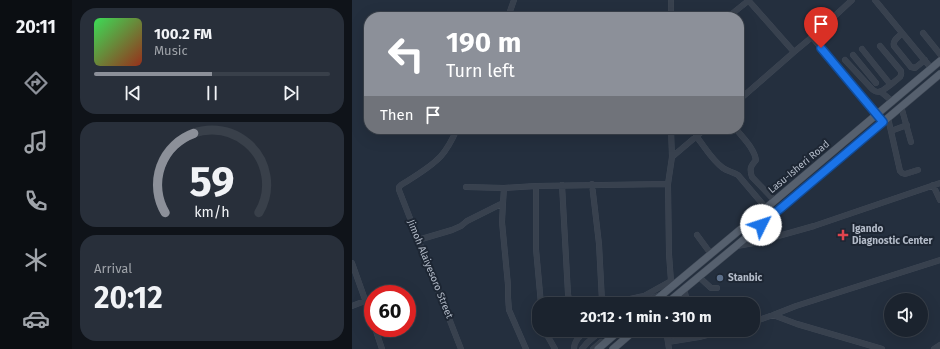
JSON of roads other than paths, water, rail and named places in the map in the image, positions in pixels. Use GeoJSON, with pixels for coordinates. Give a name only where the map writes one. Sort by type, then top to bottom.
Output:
{"type":"FeatureCollection","features":[{"type":"Feature","properties":{"kind":"main road","name":"Lasu-Isheri Road"},"geometry":{"type":"LineString","coordinates":[[659,297],[672,284],[711,254],[940,61]]}},
{"type":"Feature","properties":{"kind":"main road","name":"Lasu-Isheri Road"},"geometry":{"type":"LineString","coordinates":[[675,297],[901,106],[939,76]]}},
{"type":"Feature","properties":{"kind":"main road"},"geometry":{"type":"LineString","coordinates":[[598,349],[612,337]]}},
{"type":"Feature","properties":{"kind":"main road"},"geometry":{"type":"LineString","coordinates":[[613,349],[627,337]]}},
{"type":"Feature","properties":{"kind":"street"},"geometry":{"type":"LineString","coordinates":[[510,12],[514,0]]}},
{"type":"Feature","properties":{"kind":"street"},"geometry":{"type":"LineString","coordinates":[[671,0],[671,12]]}},
{"type":"Feature","properties":{"kind":"street"},"geometry":{"type":"LineString","coordinates":[[734,12],[748,0],[794,52]]}},
{"type":"Feature","properties":{"kind":"street"},"geometry":{"type":"LineString","coordinates":[[842,0],[846,5]]}},
{"type":"Feature","properties":{"kind":"street"},"geometry":{"type":"LineString","coordinates":[[744,96],[852,0]]}},
{"type":"Feature","properties":{"kind":"street"},"geometry":{"type":"LineString","coordinates":[[876,0],[931,68]]}},
{"type":"Feature","properties":{"kind":"street"},"geometry":{"type":"LineString","coordinates":[[902,33],[893,44],[911,67],[916,68],[925,60]]}},
{"type":"Feature","properties":{"kind":"street"},"geometry":{"type":"LineString","coordinates":[[923,33],[940,54]]}},
{"type":"Feature","properties":{"kind":"street"},"geometry":{"type":"LineString","coordinates":[[812,37],[876,115],[885,120],[890,131],[902,174],[918,170]]}},
{"type":"Feature","properties":{"kind":"street"},"geometry":{"type":"LineString","coordinates":[[880,46],[901,71],[900,76],[881,92]]}},
{"type":"Feature","properties":{"kind":"street"},"geometry":{"type":"LineString","coordinates":[[862,48],[890,84]]}},
{"type":"Feature","properties":{"kind":"street"},"geometry":{"type":"LineString","coordinates":[[853,55],[876,83]]}},
{"type":"Feature","properties":{"kind":"street"},"geometry":{"type":"LineString","coordinates":[[845,60],[870,88],[876,92],[881,92],[892,101]]}},
{"type":"Feature","properties":{"kind":"street"},"geometry":{"type":"LineString","coordinates":[[870,88],[883,75]]}},
{"type":"Feature","properties":{"kind":"street"},"geometry":{"type":"LineString","coordinates":[[901,106],[911,142]]}},
{"type":"Feature","properties":{"kind":"street"},"geometry":{"type":"LineString","coordinates":[[890,131],[907,125]]}},
{"type":"Feature","properties":{"kind":"street","name":"Jimoh Alaiyesoro Street"},"geometry":{"type":"LineString","coordinates":[[455,134],[451,143],[442,155],[429,167],[401,185],[399,188],[461,349]]}},
{"type":"Feature","properties":{"kind":"street"},"geometry":{"type":"LineString","coordinates":[[639,297],[672,284],[669,254],[668,184],[672,157],[671,134]]}},
{"type":"Feature","properties":{"kind":"street"},"geometry":{"type":"LineString","coordinates":[[672,157],[699,134]]}},
{"type":"Feature","properties":{"kind":"street"},"geometry":{"type":"LineString","coordinates":[[740,134],[755,156],[756,160],[750,168],[752,177],[774,201]]}},
{"type":"Feature","properties":{"kind":"street"},"geometry":{"type":"LineString","coordinates":[[696,136],[716,162],[725,170],[738,174],[766,208]]}},
{"type":"Feature","properties":{"kind":"street"},"geometry":{"type":"LineString","coordinates":[[736,246],[754,243],[814,226],[940,183]]}},
{"type":"Feature","properties":{"kind":"street"},"geometry":{"type":"LineString","coordinates":[[466,187],[504,188],[592,184],[668,184]]}},
{"type":"Feature","properties":{"kind":"street"},"geometry":{"type":"LineString","coordinates":[[592,184],[599,244],[602,297]]}},
{"type":"Feature","properties":{"kind":"street"},"geometry":{"type":"LineString","coordinates":[[934,185],[940,200]]}},
{"type":"Feature","properties":{"kind":"street"},"geometry":{"type":"LineString","coordinates":[[536,186],[536,249],[541,297]]}},
{"type":"Feature","properties":{"kind":"street"},"geometry":{"type":"LineString","coordinates":[[562,186],[569,297]]}},
{"type":"Feature","properties":{"kind":"street"},"geometry":{"type":"LineString","coordinates":[[504,188],[502,222],[509,310],[526,349]]}},
{"type":"Feature","properties":{"kind":"street"},"geometry":{"type":"LineString","coordinates":[[418,240],[461,226],[467,221],[503,202]]}},
{"type":"Feature","properties":{"kind":"street"},"geometry":{"type":"LineString","coordinates":[[697,235],[711,254]]}},
{"type":"Feature","properties":{"kind":"street"},"geometry":{"type":"LineString","coordinates":[[760,320],[796,306],[940,260]]}},
{"type":"Feature","properties":{"kind":"street"},"geometry":{"type":"LineString","coordinates":[[352,263],[354,275],[364,299]]}},
{"type":"Feature","properties":{"kind":"street"},"geometry":{"type":"LineString","coordinates":[[699,277],[711,288],[717,288]]}},
{"type":"Feature","properties":{"kind":"street"},"geometry":{"type":"LineString","coordinates":[[684,289],[686,297]]}},
{"type":"Feature","properties":{"kind":"street"},"geometry":{"type":"LineString","coordinates":[[654,297],[664,293]]}},
{"type":"Feature","properties":{"kind":"street"},"geometry":{"type":"LineString","coordinates":[[352,306],[364,301]]}},
{"type":"Feature","properties":{"kind":"street"},"geometry":{"type":"LineString","coordinates":[[774,315],[798,324],[882,349]]}},
{"type":"Feature","properties":{"kind":"street"},"geometry":{"type":"LineString","coordinates":[[378,337],[382,349]]}},
{"type":"Feature","properties":{"kind":"street"},"geometry":{"type":"LineString","coordinates":[[548,337],[555,349]]}},
{"type":"Feature","properties":{"kind":"street"},"geometry":{"type":"LineString","coordinates":[[574,349],[578,337]]}},
{"type":"Feature","properties":{"kind":"street"},"geometry":{"type":"LineString","coordinates":[[582,349],[594,337]]}},
{"type":"Feature","properties":{"kind":"street"},"geometry":{"type":"LineString","coordinates":[[593,349],[607,337]]}},
{"type":"Feature","properties":{"kind":"street"},"geometry":{"type":"LineString","coordinates":[[667,337],[669,349]]}},
{"type":"Feature","properties":{"kind":"street"},"geometry":{"type":"LineString","coordinates":[[668,342],[699,337]]}},
{"type":"Feature","properties":{"kind":"street"},"geometry":{"type":"LineString","coordinates":[[934,349],[940,345]]}},
{"type":"Feature","properties":{"kind":"place","name":"Igando Diagnostic Center"},"geometry":{"type":"Point","coordinates":[843,235]}},
{"type":"Feature","properties":{"kind":"place","name":"Stanbic"},"geometry":{"type":"Point","coordinates":[720,278]}}]}
